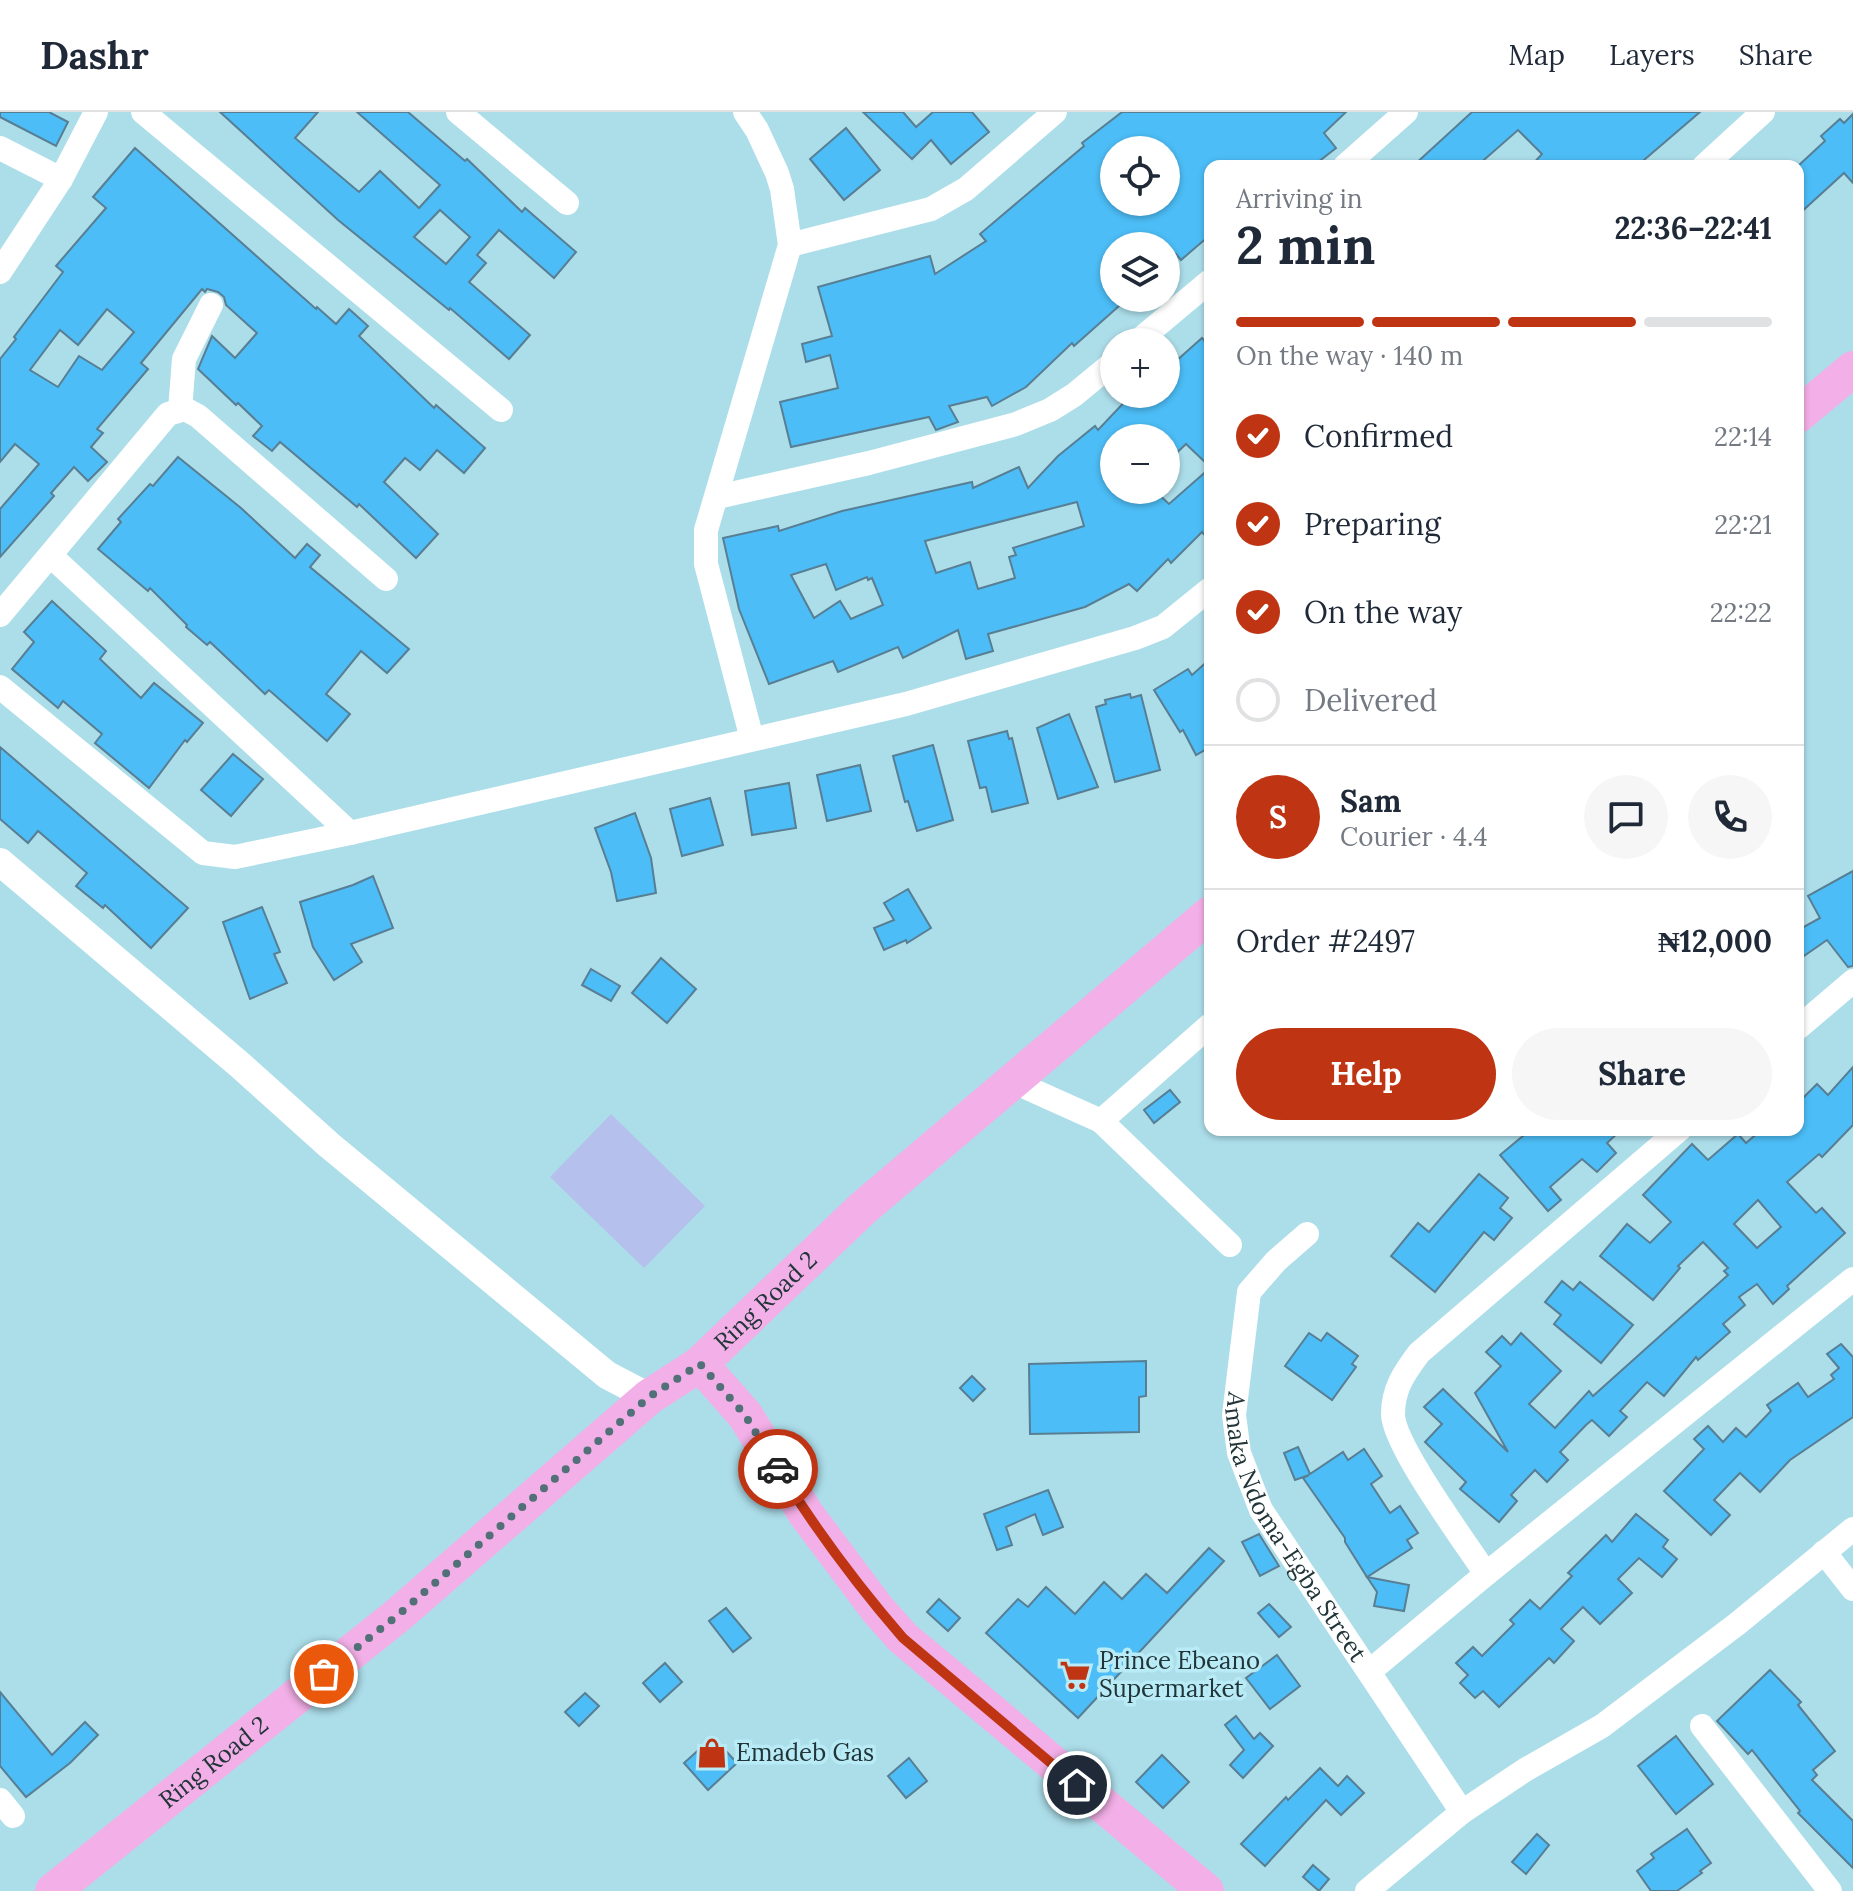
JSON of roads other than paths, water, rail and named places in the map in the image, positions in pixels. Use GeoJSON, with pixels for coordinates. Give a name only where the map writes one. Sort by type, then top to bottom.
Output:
{"type":"FeatureCollection","features":[{"type":"Feature","properties":{"kind":"main road"},"geometry":{"type":"LineString","coordinates":[[1804,410],[1853,369]]}},
{"type":"Feature","properties":{"kind":"main road","name":"Ring Road 2"},"geometry":{"type":"LineString","coordinates":[[53,1891],[398,1615],[649,1397],[700,1364],[862,1209],[1204,919]]}},
{"type":"Feature","properties":{"kind":"main road"},"geometry":{"type":"LineString","coordinates":[[700,1364],[745,1415],[806,1514],[878,1610],[903,1638],[1206,1891]]}},
{"type":"Feature","properties":{"kind":"street"},"geometry":{"type":"LineString","coordinates":[[0,272],[61,179],[96,112]]}},
{"type":"Feature","properties":{"kind":"street"},"geometry":{"type":"LineString","coordinates":[[143,112],[501,410]]}},
{"type":"Feature","properties":{"kind":"street"},"geometry":{"type":"LineString","coordinates":[[458,112],[567,203]]}},
{"type":"Feature","properties":{"kind":"street"},"geometry":{"type":"LineString","coordinates":[[745,112],[777,173],[790,245],[706,530],[706,564],[752,739]]}},
{"type":"Feature","properties":{"kind":"street"},"geometry":{"type":"LineString","coordinates":[[1352,160],[1406,112]]}},
{"type":"Feature","properties":{"kind":"street"},"geometry":{"type":"LineString","coordinates":[[1711,160],[1763,112]]}},
{"type":"Feature","properties":{"kind":"street"},"geometry":{"type":"LineString","coordinates":[[790,245],[931,209],[966,189],[1044,116]]}},
{"type":"Feature","properties":{"kind":"street"},"geometry":{"type":"LineString","coordinates":[[0,148],[61,179]]}},
{"type":"Feature","properties":{"kind":"street"},"geometry":{"type":"LineString","coordinates":[[1154,328],[1204,286]]}},
{"type":"Feature","properties":{"kind":"street"},"geometry":{"type":"LineString","coordinates":[[180,410],[184,359],[211,305]]}},
{"type":"Feature","properties":{"kind":"street"},"geometry":{"type":"LineString","coordinates":[[717,497],[869,463],[1016,424],[1050,410],[1100,374]]}},
{"type":"Feature","properties":{"kind":"street"},"geometry":{"type":"LineString","coordinates":[[0,615],[168,414],[185,409],[198,416],[386,579]]}},
{"type":"Feature","properties":{"kind":"street"},"geometry":{"type":"LineString","coordinates":[[51,556],[350,833]]}},
{"type":"Feature","properties":{"kind":"street"},"geometry":{"type":"LineString","coordinates":[[0,687],[203,853],[235,857],[906,704],[1135,638],[1163,627],[1204,594]]}},
{"type":"Feature","properties":{"kind":"street"},"geometry":{"type":"LineString","coordinates":[[0,862],[240,1065],[329,1145],[607,1375],[649,1397]]}},
{"type":"Feature","properties":{"kind":"street"},"geometry":{"type":"LineString","coordinates":[[1804,1023],[1853,981]]}},
{"type":"Feature","properties":{"kind":"street"},"geometry":{"type":"LineString","coordinates":[[1101,1121],[1204,1030]]}},
{"type":"Feature","properties":{"kind":"street"},"geometry":{"type":"LineString","coordinates":[[1014,1082],[1101,1121],[1230,1245]]}},
{"type":"Feature","properties":{"kind":"street"},"geometry":{"type":"LineString","coordinates":[[1486,1574],[1406,1451],[1393,1418],[1395,1392],[1402,1375],[1419,1353],[1672,1136]]}},
{"type":"Feature","properties":{"kind":"street","name":"Amaka Ndoma-Egba Street"},"geometry":{"type":"LineString","coordinates":[[1307,1234],[1276,1261],[1249,1292],[1234,1415],[1239,1453],[1261,1510],[1462,1812]]}},
{"type":"Feature","properties":{"kind":"street"},"geometry":{"type":"LineString","coordinates":[[1370,1671],[1853,1279]]}},
{"type":"Feature","properties":{"kind":"street"},"geometry":{"type":"LineString","coordinates":[[1367,1891],[1462,1812],[1525,1770],[1602,1726],[1737,1624],[1853,1529]]}},
{"type":"Feature","properties":{"kind":"street"},"geometry":{"type":"LineString","coordinates":[[1824,1552],[1853,1589]]}},
{"type":"Feature","properties":{"kind":"street"},"geometry":{"type":"LineString","coordinates":[[1702,1726],[1830,1891]]}},
{"type":"Feature","properties":{"kind":"place","name":"Prince Ebeano Supermarket"},"geometry":{"type":"Point","coordinates":[1075,1675]}},
{"type":"Feature","properties":{"kind":"place","name":"Emadeb Gas"},"geometry":{"type":"Point","coordinates":[712,1753]}}]}
